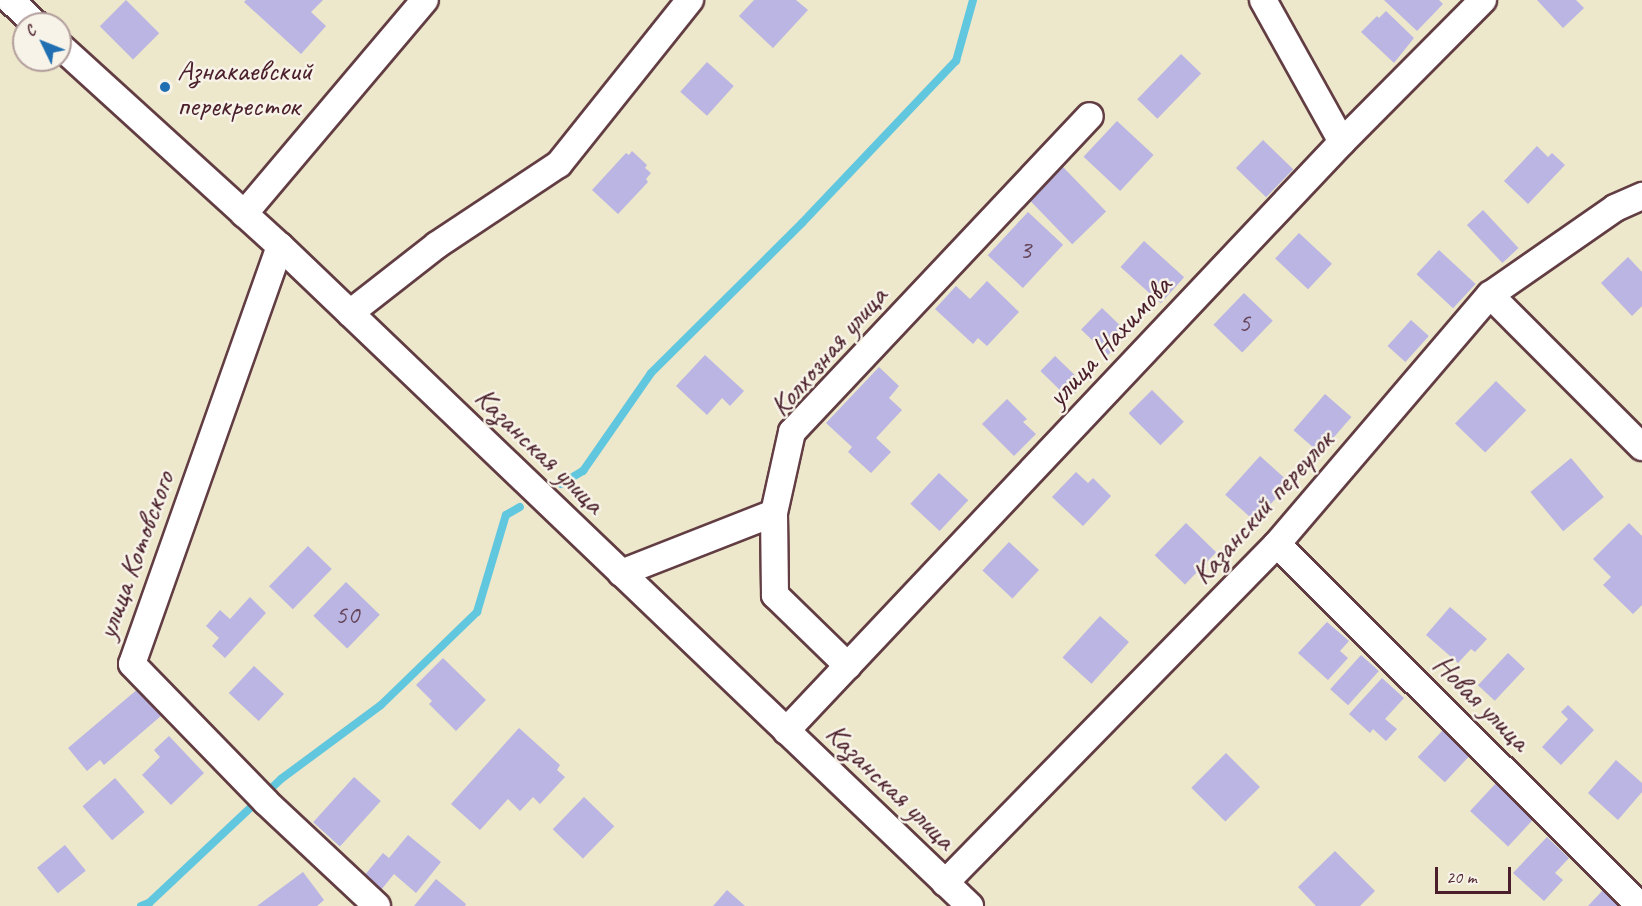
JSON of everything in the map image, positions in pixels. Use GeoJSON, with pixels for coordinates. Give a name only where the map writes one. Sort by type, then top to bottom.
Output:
{"type":"FeatureCollection","features":[{"type":"Feature","properties":{"kind":"street"},"geometry":{"type":"LineString","coordinates":[[10,0],[23,12]]}},
{"type":"Feature","properties":{"kind":"street"},"geometry":{"type":"LineString","coordinates":[[244,213],[425,0]]}},
{"type":"Feature","properties":{"kind":"street"},"geometry":{"type":"LineString","coordinates":[[350,314],[438,246],[559,164],[690,0]]}},
{"type":"Feature","properties":{"kind":"street"},"geometry":{"type":"LineString","coordinates":[[1263,0],[1342,142]]}},
{"type":"Feature","properties":{"kind":"street","name":"улица Нахимова"},"geometry":{"type":"LineString","coordinates":[[786,731],[1342,142],[1484,0]]}},
{"type":"Feature","properties":{"kind":"street","name":"Казанская улица"},"geometry":{"type":"LineString","coordinates":[[72,57],[280,246],[970,906]]}},
{"type":"Feature","properties":{"kind":"street","name":"Колхозная улица"},"geometry":{"type":"LineString","coordinates":[[848,666],[775,595],[774,513],[792,432],[1090,116]]}},
{"type":"Feature","properties":{"kind":"street","name":"Казанский переулок"},"geometry":{"type":"LineString","coordinates":[[945,883],[1277,544],[1490,296],[1615,208],[1642,196]]}},
{"type":"Feature","properties":{"kind":"street","name":"улица Котовского"},"geometry":{"type":"LineString","coordinates":[[280,246],[132,664],[258,794],[377,906]]}},
{"type":"Feature","properties":{"kind":"street"},"geometry":{"type":"LineString","coordinates":[[1490,296],[1642,447]]}},
{"type":"Feature","properties":{"kind":"street"},"geometry":{"type":"LineString","coordinates":[[621,573],[774,513]]}},
{"type":"Feature","properties":{"kind":"street","name":"Новая улица"},"geometry":{"type":"LineString","coordinates":[[1277,544],[1640,906]]}},
{"type":"Feature","properties":{"kind":"building"},"geometry":{"type":"Polygon","coordinates":[[[126,0],[159,33],[133,59],[100,26],[126,0]]]}},
{"type":"Feature","properties":{"kind":"building"},"geometry":{"type":"Polygon","coordinates":[[[246,0],[323,0],[311,12],[326,26],[301,54],[244,2],[246,0]]]}},
{"type":"Feature","properties":{"kind":"building"},"geometry":{"type":"Polygon","coordinates":[[[754,0],[796,0],[808,10],[773,48],[739,16],[754,0]]]}},
{"type":"Feature","properties":{"kind":"building"},"geometry":{"type":"Polygon","coordinates":[[[1384,0],[1439,0],[1443,4],[1417,31],[1384,0]]]}},
{"type":"Feature","properties":{"kind":"building"},"geometry":{"type":"Polygon","coordinates":[[[1537,0],[1576,0],[1584,8],[1563,28],[1537,0]]]}},
{"type":"Feature","properties":{"kind":"building"},"geometry":{"type":"Polygon","coordinates":[[[1386,11],[1414,38],[1394,63],[1361,32],[1377,16],[1379,18],[1386,11]]]}},
{"type":"Feature","properties":{"kind":"building"},"geometry":{"type":"Polygon","coordinates":[[[1181,54],[1201,73],[1157,119],[1137,99],[1181,54]]]}},
{"type":"Feature","properties":{"kind":"building"},"geometry":{"type":"Polygon","coordinates":[[[707,62],[734,86],[707,116],[680,92],[707,62]]]}},
{"type":"Feature","properties":{"kind":"building"},"geometry":{"type":"Polygon","coordinates":[[[1117,121],[1154,155],[1120,191],[1084,157],[1117,121]]]}},
{"type":"Feature","properties":{"kind":"building"},"geometry":{"type":"Polygon","coordinates":[[[1263,140],[1293,169],[1266,197],[1236,168],[1263,140]]]}},
{"type":"Feature","properties":{"kind":"building"},"geometry":{"type":"Polygon","coordinates":[[[1537,146],[1548,157],[1552,153],[1565,165],[1528,204],[1504,181],[1537,146]]]}},
{"type":"Feature","properties":{"kind":"building"},"geometry":{"type":"Polygon","coordinates":[[[632,151],[647,165],[645,168],[651,173],[646,179],[648,182],[618,214],[592,190],[626,153],[629,155],[632,151]]]}},
{"type":"Feature","properties":{"kind":"building"},"geometry":{"type":"Polygon","coordinates":[[[1063,167],[1106,212],[1072,244],[1029,200],[1063,167]]]}},
{"type":"Feature","properties":{"kind":"building"},"geometry":{"type":"Polygon","coordinates":[[[1483,210],[1518,248],[1502,263],[1467,225],[1483,210]]]}},
{"type":"Feature","properties":{"kind":"building"},"geometry":{"type":"Polygon","coordinates":[[[1028,212],[1063,245],[1023,288],[988,255],[1028,212]]]}},
{"type":"Feature","properties":{"kind":"building"},"geometry":{"type":"Polygon","coordinates":[[[1299,233],[1332,264],[1308,289],[1275,259],[1299,233]]]}},
{"type":"Feature","properties":{"kind":"building"},"geometry":{"type":"Polygon","coordinates":[[[1144,241],[1184,277],[1161,303],[1121,267],[1144,241]]]}},
{"type":"Feature","properties":{"kind":"building"},"geometry":{"type":"Polygon","coordinates":[[[1439,250],[1476,284],[1453,308],[1416,274],[1439,250]]]}},
{"type":"Feature","properties":{"kind":"building"},"geometry":{"type":"Polygon","coordinates":[[[1628,257],[1642,272],[1642,306],[1632,316],[1601,283],[1628,257]]]}},
{"type":"Feature","properties":{"kind":"building"},"geometry":{"type":"Polygon","coordinates":[[[987,281],[1019,312],[987,346],[978,338],[973,344],[935,309],[956,286],[970,299],[987,281]]]}},
{"type":"Feature","properties":{"kind":"building"},"geometry":{"type":"Polygon","coordinates":[[[1244,293],[1273,321],[1242,352],[1213,325],[1244,293]]]}},
{"type":"Feature","properties":{"kind":"building"},"geometry":{"type":"Polygon","coordinates":[[[1102,308],[1129,334],[1108,355],[1081,330],[1102,308]]]}},
{"type":"Feature","properties":{"kind":"building"},"geometry":{"type":"Polygon","coordinates":[[[1411,320],[1429,336],[1405,362],[1388,346],[1411,320]]]}},
{"type":"Feature","properties":{"kind":"building"},"geometry":{"type":"Polygon","coordinates":[[[705,355],[744,391],[730,406],[722,398],[707,415],[676,386],[705,355]]]}},
{"type":"Feature","properties":{"kind":"building"},"geometry":{"type":"Polygon","coordinates":[[[1055,356],[1084,384],[1069,399],[1040,371],[1055,356]]]}},
{"type":"Feature","properties":{"kind":"building"},"geometry":{"type":"Polygon","coordinates":[[[879,367],[899,386],[889,398],[902,410],[876,438],[891,452],[871,473],[848,452],[852,447],[826,423],[879,367]]]}},
{"type":"Feature","properties":{"kind":"building"},"geometry":{"type":"Polygon","coordinates":[[[1496,381],[1526,410],[1485,453],[1455,423],[1496,381]]]}},
{"type":"Feature","properties":{"kind":"building"},"geometry":{"type":"Polygon","coordinates":[[[1152,390],[1184,422],[1160,445],[1129,413],[1152,390]]]}},
{"type":"Feature","properties":{"kind":"building"},"geometry":{"type":"Polygon","coordinates":[[[1325,394],[1351,417],[1320,453],[1294,430],[1325,394]]]}},
{"type":"Feature","properties":{"kind":"building"},"geometry":{"type":"Polygon","coordinates":[[[1007,399],[1027,419],[1023,422],[1036,434],[1014,456],[982,424],[1007,399]]]}},
{"type":"Feature","properties":{"kind":"building"},"geometry":{"type":"Polygon","coordinates":[[[1260,456],[1290,483],[1255,521],[1225,495],[1260,456]]]}},
{"type":"Feature","properties":{"kind":"building"},"geometry":{"type":"Polygon","coordinates":[[[1571,458],[1604,497],[1563,531],[1530,492],[1571,458]]]}},
{"type":"Feature","properties":{"kind":"building"},"geometry":{"type":"Polygon","coordinates":[[[1076,472],[1088,483],[1093,478],[1111,496],[1083,526],[1052,497],[1076,472]]]}},
{"type":"Feature","properties":{"kind":"building"},"geometry":{"type":"Polygon","coordinates":[[[939,473],[968,500],[940,531],[910,504],[939,473]]]}},
{"type":"Feature","properties":{"kind":"building"},"geometry":{"type":"Polygon","coordinates":[[[1186,523],[1216,552],[1185,585],[1155,555],[1186,523]]]}},
{"type":"Feature","properties":{"kind":"building"},"geometry":{"type":"Polygon","coordinates":[[[1629,523],[1642,536],[1642,605],[1633,614],[1603,585],[1611,577],[1593,559],[1629,523]]]}},
{"type":"Feature","properties":{"kind":"building"},"geometry":{"type":"Polygon","coordinates":[[[1009,542],[1039,570],[1012,598],[982,571],[1009,542]]]}},
{"type":"Feature","properties":{"kind":"building"},"geometry":{"type":"Polygon","coordinates":[[[308,546],[332,569],[293,609],[269,586],[308,546]]]}},
{"type":"Feature","properties":{"kind":"building"},"geometry":{"type":"Polygon","coordinates":[[[346,582],[380,615],[347,648],[313,616],[346,582]]]}},
{"type":"Feature","properties":{"kind":"building"},"geometry":{"type":"Polygon","coordinates":[[[250,597],[266,613],[225,658],[212,646],[219,638],[206,626],[220,610],[230,619],[250,597]]]}},
{"type":"Feature","properties":{"kind":"building"},"geometry":{"type":"Polygon","coordinates":[[[1450,607],[1487,639],[1475,652],[1471,649],[1458,663],[1426,635],[1450,607]]]}},
{"type":"Feature","properties":{"kind":"building"},"geometry":{"type":"Polygon","coordinates":[[[1100,616],[1129,642],[1092,684],[1063,658],[1100,616]]]}},
{"type":"Feature","properties":{"kind":"building"},"geometry":{"type":"Polygon","coordinates":[[[1327,622],[1349,641],[1340,651],[1348,658],[1328,680],[1298,653],[1327,622]]]}},
{"type":"Feature","properties":{"kind":"building"},"geometry":{"type":"Polygon","coordinates":[[[1508,653],[1525,669],[1495,701],[1478,685],[1508,653]]]}},
{"type":"Feature","properties":{"kind":"building"},"geometry":{"type":"Polygon","coordinates":[[[1361,655],[1379,671],[1348,705],[1330,689],[1361,655]]]}},
{"type":"Feature","properties":{"kind":"building"},"geometry":{"type":"Polygon","coordinates":[[[443,658],[486,700],[456,731],[429,704],[432,701],[416,685],[443,658]]]}},
{"type":"Feature","properties":{"kind":"building"},"geometry":{"type":"Polygon","coordinates":[[[254,666],[284,694],[259,721],[229,693],[254,666]]]}},
{"type":"Feature","properties":{"kind":"building"},"geometry":{"type":"Polygon","coordinates":[[[1382,678],[1404,698],[1385,719],[1397,729],[1386,741],[1373,729],[1370,733],[1349,714],[1382,678]]]}},
{"type":"Feature","properties":{"kind":"building"},"geometry":{"type":"Polygon","coordinates":[[[139,688],[162,715],[104,765],[100,760],[87,771],[68,748],[139,688]]]}},
{"type":"Feature","properties":{"kind":"building"},"geometry":{"type":"Polygon","coordinates":[[[1568,705],[1594,730],[1561,765],[1542,747],[1568,719],[1561,712],[1568,705]]]}},
{"type":"Feature","properties":{"kind":"building"},"geometry":{"type":"Polygon","coordinates":[[[519,728],[560,765],[557,770],[565,777],[540,804],[533,797],[520,811],[508,799],[480,830],[451,804],[519,728]]]}},
{"type":"Feature","properties":{"kind":"building"},"geometry":{"type":"Polygon","coordinates":[[[1443,730],[1470,755],[1445,782],[1418,757],[1443,730]]]}},
{"type":"Feature","properties":{"kind":"building"},"geometry":{"type":"Polygon","coordinates":[[[169,736],[204,773],[171,805],[142,775],[160,757],[154,750],[169,736]]]}},
{"type":"Feature","properties":{"kind":"building"},"geometry":{"type":"Polygon","coordinates":[[[1226,753],[1260,787],[1225,822],[1191,788],[1226,753]]]}},
{"type":"Feature","properties":{"kind":"building"},"geometry":{"type":"Polygon","coordinates":[[[1616,760],[1642,783],[1642,792],[1618,820],[1588,793],[1616,760]]]}},
{"type":"Feature","properties":{"kind":"building"},"geometry":{"type":"Polygon","coordinates":[[[354,777],[381,801],[340,846],[313,822],[354,777]]]}},
{"type":"Feature","properties":{"kind":"building"},"geometry":{"type":"Polygon","coordinates":[[[115,778],[145,812],[112,840],[83,806],[115,778]]]}},
{"type":"Feature","properties":{"kind":"building"},"geometry":{"type":"Polygon","coordinates":[[[1498,781],[1536,816],[1508,846],[1470,811],[1498,781]]]}},
{"type":"Feature","properties":{"kind":"building"},"geometry":{"type":"Polygon","coordinates":[[[584,797],[614,826],[583,859],[553,829],[584,797]]]}},
{"type":"Feature","properties":{"kind":"building"},"geometry":{"type":"Polygon","coordinates":[[[408,835],[441,862],[416,893],[394,874],[381,890],[364,876],[383,853],[389,858],[408,835]]]}},
{"type":"Feature","properties":{"kind":"building"},"geometry":{"type":"Polygon","coordinates":[[[1547,837],[1569,858],[1555,873],[1563,880],[1544,901],[1513,873],[1547,837]]]}},
{"type":"Feature","properties":{"kind":"building"},"geometry":{"type":"Polygon","coordinates":[[[65,845],[86,871],[58,893],[37,868],[65,845]]]}},
{"type":"Feature","properties":{"kind":"building"},"geometry":{"type":"Polygon","coordinates":[[[1335,851],[1375,891],[1360,906],[1316,906],[1298,887],[1335,851]]]}},
{"type":"Feature","properties":{"kind":"building"},"geometry":{"type":"Polygon","coordinates":[[[303,872],[324,900],[317,906],[257,906],[303,872]]]}},
{"type":"Feature","properties":{"kind":"building"},"geometry":{"type":"Polygon","coordinates":[[[436,879],[466,904],[465,906],[414,906],[436,879]]]}},
{"type":"Feature","properties":{"kind":"building"},"geometry":{"type":"Polygon","coordinates":[[[727,890],[745,906],[713,906],[727,890]]]}},
{"type":"Feature","properties":{"kind":"building"},"geometry":{"type":"Polygon","coordinates":[[[1603,890],[1621,906],[1588,906],[1603,890]]]}},
{"type":"Feature","properties":{"kind":"waterway"},"geometry":{"type":"LineString","coordinates":[[561,484],[583,471],[651,373],[802,223],[956,61],[973,0]]}},
{"type":"Feature","properties":{"kind":"waterway"},"geometry":{"type":"LineString","coordinates":[[141,906],[149,903],[281,779],[381,705],[477,612],[506,515],[520,507]]}},
{"type":"Feature","properties":{"kind":"place","name":"Азнакаевский перекресток"},"geometry":{"type":"Point","coordinates":[165,87]}}]}
